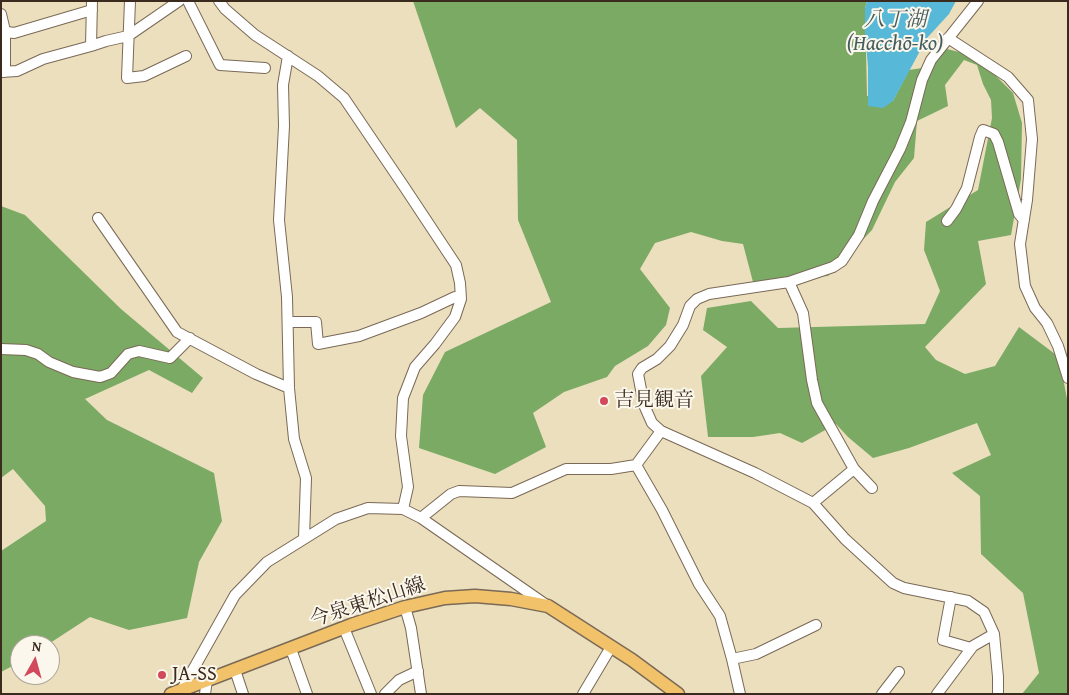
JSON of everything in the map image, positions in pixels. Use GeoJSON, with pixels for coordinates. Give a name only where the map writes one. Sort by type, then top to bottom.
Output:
{"type":"FeatureCollection","features":[{"type":"Feature","properties":{"kind":"main road","name":"今泉東松山線"},"geometry":{"type":"LineString","coordinates":[[177,692],[344,628],[405,607],[445,598],[475,596],[510,599],[548,606],[678,694]]}},
{"type":"Feature","properties":{"kind":"street"},"geometry":{"type":"LineString","coordinates":[[130,1],[127,78],[144,76],[186,56]]}},
{"type":"Feature","properties":{"kind":"street"},"geometry":{"type":"LineString","coordinates":[[1,14],[3,72],[16,71],[43,59],[106,40],[128,36],[179,1]]}},
{"type":"Feature","properties":{"kind":"street"},"geometry":{"type":"LineString","coordinates":[[188,1],[220,65],[265,68]]}},
{"type":"Feature","properties":{"kind":"street"},"geometry":{"type":"LineString","coordinates":[[219,1],[225,10],[255,35],[318,76],[344,98],[456,265],[460,282],[460,299],[455,317],[416,367],[403,398],[401,436],[408,488],[403,509]]}},
{"type":"Feature","properties":{"kind":"street"},"geometry":{"type":"LineString","coordinates":[[978,1],[931,60],[922,80],[911,122],[904,138],[872,201],[859,235],[842,261],[833,267],[789,282],[709,294],[697,299],[690,306],[683,325],[670,346],[657,359],[642,368],[638,374],[644,406],[652,423],[661,431],[755,473],[813,503],[845,539],[893,583],[904,588],[968,601],[984,612],[994,634],[998,694]]}},
{"type":"Feature","properties":{"kind":"street"},"geometry":{"type":"LineString","coordinates":[[3,31],[14,33],[92,6],[90,46]]}},
{"type":"Feature","properties":{"kind":"street"},"geometry":{"type":"LineString","coordinates":[[948,38],[1008,77],[1028,100],[1032,139],[1020,244],[1025,286],[1035,308],[1047,323],[1058,346],[1068,378]]}},
{"type":"Feature","properties":{"kind":"street"},"geometry":{"type":"LineString","coordinates":[[288,56],[284,69],[284,126],[278,220],[287,297],[289,388],[294,439],[306,478],[304,538]]}},
{"type":"Feature","properties":{"kind":"street"},"geometry":{"type":"LineString","coordinates":[[947,220],[956,210],[967,188],[983,130],[994,134],[998,142],[1019,214],[1024,220]]}},
{"type":"Feature","properties":{"kind":"street"},"geometry":{"type":"LineString","coordinates":[[98,218],[177,332],[256,374],[289,388]]}},
{"type":"Feature","properties":{"kind":"street"},"geometry":{"type":"LineString","coordinates":[[789,282],[803,313],[817,403],[854,469],[872,488]]}},
{"type":"Feature","properties":{"kind":"street"},"geometry":{"type":"LineString","coordinates":[[288,322],[316,322],[318,344],[359,336],[421,313],[455,297],[460,299]]}},
{"type":"Feature","properties":{"kind":"street"},"geometry":{"type":"LineString","coordinates":[[1,349],[26,350],[73,372],[100,377],[111,373],[128,354],[139,351],[170,358],[190,338]]}},
{"type":"Feature","properties":{"kind":"street"},"geometry":{"type":"LineString","coordinates":[[421,518],[451,494],[459,491],[512,493],[566,469],[611,469],[636,465],[661,431]]}},
{"type":"Feature","properties":{"kind":"street"},"geometry":{"type":"LineString","coordinates":[[636,465],[662,510],[699,584],[720,616],[740,694]]}},
{"type":"Feature","properties":{"kind":"street"},"geometry":{"type":"LineString","coordinates":[[813,503],[854,469]]}},
{"type":"Feature","properties":{"kind":"street"},"geometry":{"type":"LineString","coordinates":[[177,692],[235,595],[267,562],[336,519],[368,508],[403,509],[421,518],[548,606]]}},
{"type":"Feature","properties":{"kind":"street"},"geometry":{"type":"LineString","coordinates":[[951,597],[943,640],[971,648]]}},
{"type":"Feature","properties":{"kind":"street"},"geometry":{"type":"LineString","coordinates":[[405,607],[421,694]]}},
{"type":"Feature","properties":{"kind":"street"},"geometry":{"type":"LineString","coordinates":[[732,658],[756,654],[816,625]]}},
{"type":"Feature","properties":{"kind":"street"},"geometry":{"type":"LineString","coordinates":[[344,628],[371,694]]}},
{"type":"Feature","properties":{"kind":"street"},"geometry":{"type":"LineString","coordinates":[[939,693],[971,648],[994,634]]}},
{"type":"Feature","properties":{"kind":"street"},"geometry":{"type":"LineString","coordinates":[[583,694],[611,647]]}},
{"type":"Feature","properties":{"kind":"street"},"geometry":{"type":"LineString","coordinates":[[291,649],[307,694]]}},
{"type":"Feature","properties":{"kind":"street"},"geometry":{"type":"LineString","coordinates":[[235,670],[244,694]]}},
{"type":"Feature","properties":{"kind":"street"},"geometry":{"type":"LineString","coordinates":[[385,694],[399,680],[418,671]]}},
{"type":"Feature","properties":{"kind":"street"},"geometry":{"type":"LineString","coordinates":[[882,694],[899,672]]}},
{"type":"Feature","properties":{"kind":"street"},"geometry":{"type":"LineString","coordinates":[[205,694],[207,680]]}},
{"type":"Feature","properties":{"kind":"green space"},"geometry":{"type":"Polygon","coordinates":[[[413,1],[867,1],[865,8],[867,96],[893,101],[909,70],[922,68],[947,49],[959,52],[986,66],[1013,93],[1022,123],[1021,179],[1011,235],[978,241],[986,284],[925,347],[936,360],[965,374],[995,366],[1019,327],[1059,357],[1068,404],[1068,694],[1022,694],[1039,673],[1023,593],[981,554],[980,496],[952,473],[991,455],[977,423],[909,448],[873,458],[836,424],[802,443],[780,433],[753,437],[708,437],[701,376],[727,347],[703,330],[707,308],[751,301],[778,328],[925,324],[940,291],[924,250],[926,222],[978,190],[992,118],[991,100],[977,65],[964,60],[945,85],[948,106],[917,121],[914,158],[895,182],[872,230],[828,276],[753,282],[743,244],[722,241],[691,232],[655,243],[640,269],[670,308],[666,325],[648,346],[615,366],[607,377],[564,392],[533,413],[546,447],[495,474],[419,448],[423,395],[445,352],[551,302],[518,220],[517,140],[480,108],[456,128],[413,1]]]}},
{"type":"Feature","properties":{"kind":"green space"},"geometry":{"type":"Polygon","coordinates":[[[1,206],[25,215],[121,309],[203,378],[192,393],[149,370],[85,399],[107,420],[214,473],[222,521],[199,562],[187,618],[129,630],[90,617],[60,637],[60,635],[10,635],[10,667],[1,672],[1,551],[46,521],[45,506],[13,469],[1,478],[1,206]]]}},
{"type":"Feature","properties":{"kind":"water","name":"八丁湖 (Hacchō-ko)"},"geometry":{"type":"Polygon","coordinates":[[[867,1],[956,1],[949,14],[927,38],[893,101],[883,108],[868,106],[868,67],[865,32],[865,8],[867,1]]]}},
{"type":"Feature","properties":{"kind":"place","name":"吉見観音"},"geometry":{"type":"Point","coordinates":[604,401]}},
{"type":"Feature","properties":{"kind":"place","name":"JA-SS"},"geometry":{"type":"Point","coordinates":[162,675]}}]}
